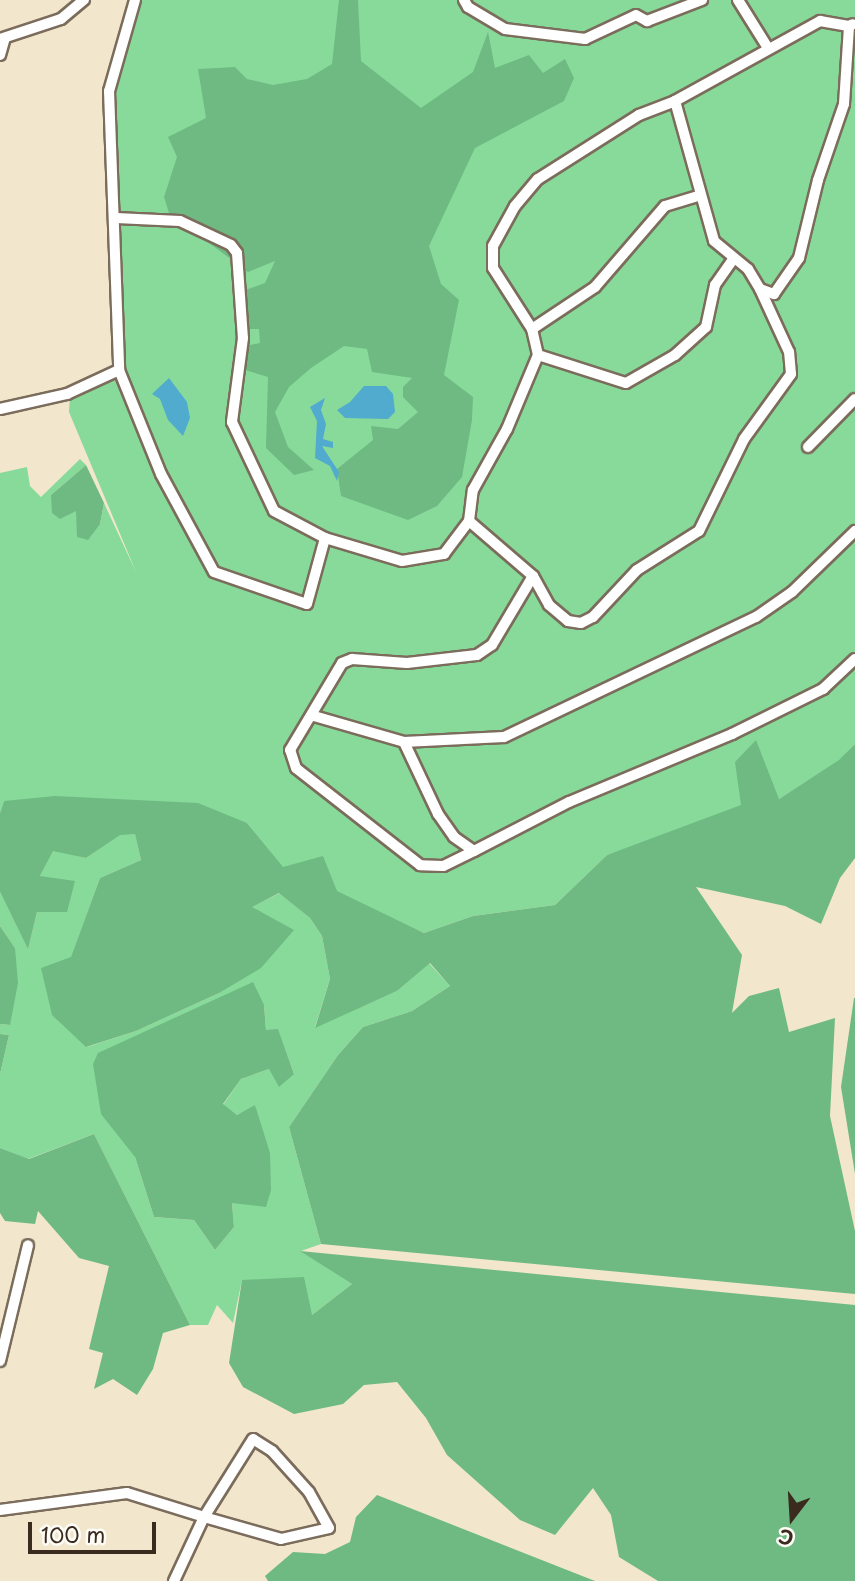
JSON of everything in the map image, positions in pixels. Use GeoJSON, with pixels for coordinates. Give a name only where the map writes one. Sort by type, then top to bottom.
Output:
{"type":"FeatureCollection","features":[{"type":"Feature","properties":{"kind":"street"},"geometry":{"type":"LineString","coordinates":[[0,55],[2,39],[61,19],[84,0]]}},
{"type":"Feature","properties":{"kind":"street"},"geometry":{"type":"LineString","coordinates":[[135,0],[109,91],[116,218],[119,370],[161,474],[214,572],[307,604],[325,538]]}},
{"type":"Feature","properties":{"kind":"street"},"geometry":{"type":"LineString","coordinates":[[464,0],[468,7],[505,29],[584,39],[636,15],[647,21],[702,0]]}},
{"type":"Feature","properties":{"kind":"street"},"geometry":{"type":"LineString","coordinates":[[738,0],[768,48]]}},
{"type":"Feature","properties":{"kind":"street"},"geometry":{"type":"LineString","coordinates":[[116,218],[180,221],[231,245],[237,253],[243,338],[232,422],[275,511],[325,538],[402,561],[444,554],[469,521],[473,489],[507,429],[538,355],[532,329],[493,268],[493,246],[515,206],[538,179],[639,115],[675,101],[820,21],[852,25],[844,104],[818,180],[799,258],[774,294],[760,289]]}},
{"type":"Feature","properties":{"kind":"street"},"geometry":{"type":"LineString","coordinates":[[469,521],[533,576],[549,606],[568,621],[581,622],[593,617],[637,570],[699,531],[744,439],[791,374],[789,352],[760,289],[748,269],[714,241],[675,101]]}},
{"type":"Feature","properties":{"kind":"street"},"geometry":{"type":"LineString","coordinates":[[532,329],[595,287],[665,206],[700,195]]}},
{"type":"Feature","properties":{"kind":"street"},"geometry":{"type":"LineString","coordinates":[[538,355],[626,383],[675,355],[706,327],[715,285],[733,259]]}},
{"type":"Feature","properties":{"kind":"street"},"geometry":{"type":"LineString","coordinates":[[0,409],[67,394],[119,370]]}},
{"type":"Feature","properties":{"kind":"street"},"geometry":{"type":"LineString","coordinates":[[808,447],[855,399]]}},
{"type":"Feature","properties":{"kind":"street"},"geometry":{"type":"LineString","coordinates":[[314,716],[404,742],[504,737],[756,617],[792,592],[855,531]]}},
{"type":"Feature","properties":{"kind":"street"},"geometry":{"type":"LineString","coordinates":[[533,576],[492,645],[477,655],[407,663],[352,659],[335,670],[314,716],[290,750],[296,768],[420,864],[443,866],[569,802],[732,734],[823,689],[855,659]]}},
{"type":"Feature","properties":{"kind":"street"},"geometry":{"type":"LineString","coordinates":[[404,742],[438,814],[454,837],[474,851]]}},
{"type":"Feature","properties":{"kind":"street"},"geometry":{"type":"LineString","coordinates":[[1,1361],[28,1245]]}},
{"type":"Feature","properties":{"kind":"street"},"geometry":{"type":"LineString","coordinates":[[0,1510],[127,1493],[204,1517],[281,1539],[330,1528],[309,1492],[272,1451],[253,1439],[204,1517],[174,1581]]}},
{"type":"Feature","properties":{"kind":"green space"},"geometry":{"type":"Polygon","coordinates":[[[136,0],[855,0],[855,744],[840,760],[779,799],[607,855],[555,905],[473,916],[424,933],[283,868],[247,823],[4,801],[0,813],[0,473],[27,467],[30,486],[41,497],[80,459],[86,465],[51,495],[100,524],[104,503],[136,572],[69,412],[70,396],[116,380],[109,94],[136,0]]]}},
{"type":"Feature","properties":{"kind":"green space"},"geometry":{"type":"Polygon","coordinates":[[[339,0],[358,0],[361,61],[421,108],[473,72],[488,32],[495,68],[529,55],[543,73],[565,59],[574,78],[564,101],[475,148],[429,246],[441,284],[459,300],[444,375],[473,397],[472,420],[462,477],[437,506],[408,520],[341,496],[337,469],[373,440],[371,426],[398,429],[418,412],[403,397],[403,387],[412,378],[372,372],[367,349],[344,346],[311,368],[289,387],[275,412],[288,447],[314,470],[294,475],[266,448],[268,377],[235,367],[240,347],[260,343],[259,329],[244,329],[235,308],[237,293],[265,283],[275,261],[248,272],[169,213],[164,197],[177,157],[168,137],[206,118],[198,69],[235,67],[247,79],[273,85],[307,79],[332,64],[339,0]]]}},
{"type":"Feature","properties":{"kind":"green space"},"geometry":{"type":"Polygon","coordinates":[[[86,465],[104,503],[100,524],[88,540],[77,537],[76,511],[60,519],[52,513],[51,495],[86,465]]]}},
{"type":"Feature","properties":{"kind":"green space"},"geometry":{"type":"Polygon","coordinates":[[[756,740],[779,799],[839,760],[855,744],[855,858],[840,878],[821,924],[785,906],[696,887],[742,955],[732,1013],[749,996],[779,988],[789,1032],[835,1018],[830,1116],[855,1231],[855,1294],[321,1244],[289,1127],[338,1055],[363,1027],[412,1011],[450,986],[430,963],[397,991],[315,1028],[330,979],[322,936],[310,918],[279,893],[252,907],[294,930],[261,968],[219,993],[136,1031],[86,1047],[52,1015],[41,968],[71,957],[100,878],[141,860],[135,834],[120,835],[86,858],[53,851],[40,876],[75,881],[67,912],[37,912],[28,949],[0,892],[0,813],[4,801],[55,796],[198,803],[247,823],[283,867],[323,856],[337,891],[424,933],[473,916],[555,905],[607,855],[741,805],[735,762],[756,740]]]}},
{"type":"Feature","properties":{"kind":"green space"},"geometry":{"type":"Polygon","coordinates":[[[135,833],[141,860],[100,878],[71,958],[87,1047],[136,1031],[219,993],[251,907],[280,893],[310,918],[322,936],[330,979],[315,1027],[397,991],[429,963],[450,986],[412,1011],[363,1027],[338,1055],[289,1127],[321,1244],[301,1251],[352,1284],[312,1315],[242,1280],[233,1323],[217,1305],[208,1325],[190,1325],[94,1134],[28,1159],[0,1148],[0,1074],[9,1035],[0,1034],[0,1024],[9,1025],[15,948],[0,926],[0,892],[28,948],[37,912],[66,912],[40,876],[53,850],[86,858],[120,834],[135,833]],[[264,1005],[135,1157],[154,1217],[194,1220],[215,1250],[234,1227],[232,1203],[256,1106],[237,1115],[223,1105],[241,1079],[269,1069],[294,1074],[278,1030],[266,1030],[264,1005]]]}},
{"type":"Feature","properties":{"kind":"green space"},"geometry":{"type":"Polygon","coordinates":[[[0,926],[15,948],[18,983],[10,1025],[0,1024],[0,926]]]}},
{"type":"Feature","properties":{"kind":"green space"},"geometry":{"type":"Polygon","coordinates":[[[253,982],[264,1005],[266,1030],[278,1029],[294,1074],[279,1087],[269,1069],[241,1079],[223,1104],[237,1115],[255,1105],[270,1153],[271,1190],[266,1207],[232,1203],[234,1227],[215,1250],[194,1220],[154,1217],[135,1157],[101,1114],[93,1064],[98,1053],[253,982]]]}},
{"type":"Feature","properties":{"kind":"green space"},"geometry":{"type":"Polygon","coordinates":[[[855,998],[855,1174],[841,1087],[855,998]]]}},
{"type":"Feature","properties":{"kind":"green space"},"geometry":{"type":"Polygon","coordinates":[[[0,1034],[9,1035],[0,1074],[0,1034]]]}},
{"type":"Feature","properties":{"kind":"green space"},"geometry":{"type":"Polygon","coordinates":[[[94,1134],[190,1325],[163,1333],[153,1369],[137,1395],[113,1379],[94,1389],[103,1353],[89,1349],[109,1266],[79,1258],[38,1211],[35,1224],[5,1221],[0,1213],[0,1148],[29,1159],[94,1134]]]}},
{"type":"Feature","properties":{"kind":"green space"},"geometry":{"type":"Polygon","coordinates":[[[300,1251],[855,1305],[855,1581],[658,1581],[619,1557],[611,1515],[593,1488],[555,1535],[520,1520],[447,1455],[426,1418],[397,1382],[364,1385],[343,1404],[294,1414],[243,1387],[229,1363],[242,1280],[304,1277],[312,1315],[352,1284],[300,1251]]]}},
{"type":"Feature","properties":{"kind":"green space"},"geometry":{"type":"Polygon","coordinates":[[[377,1495],[595,1581],[268,1581],[265,1576],[293,1552],[325,1554],[350,1542],[356,1517],[377,1495]]]}},
{"type":"Feature","properties":{"kind":"water"},"geometry":{"type":"Polygon","coordinates":[[[169,378],[187,402],[190,418],[183,436],[168,420],[160,399],[152,394],[169,378]]]}},
{"type":"Feature","properties":{"kind":"water"},"geometry":{"type":"Polygon","coordinates":[[[364,386],[386,386],[393,394],[395,412],[388,419],[345,418],[337,410],[350,402],[364,386]]]}},
{"type":"Feature","properties":{"kind":"water"},"geometry":{"type":"Polygon","coordinates":[[[325,398],[321,410],[326,424],[323,439],[333,442],[333,448],[322,446],[339,472],[337,481],[330,466],[315,458],[317,421],[310,407],[325,398]]]}}]}
